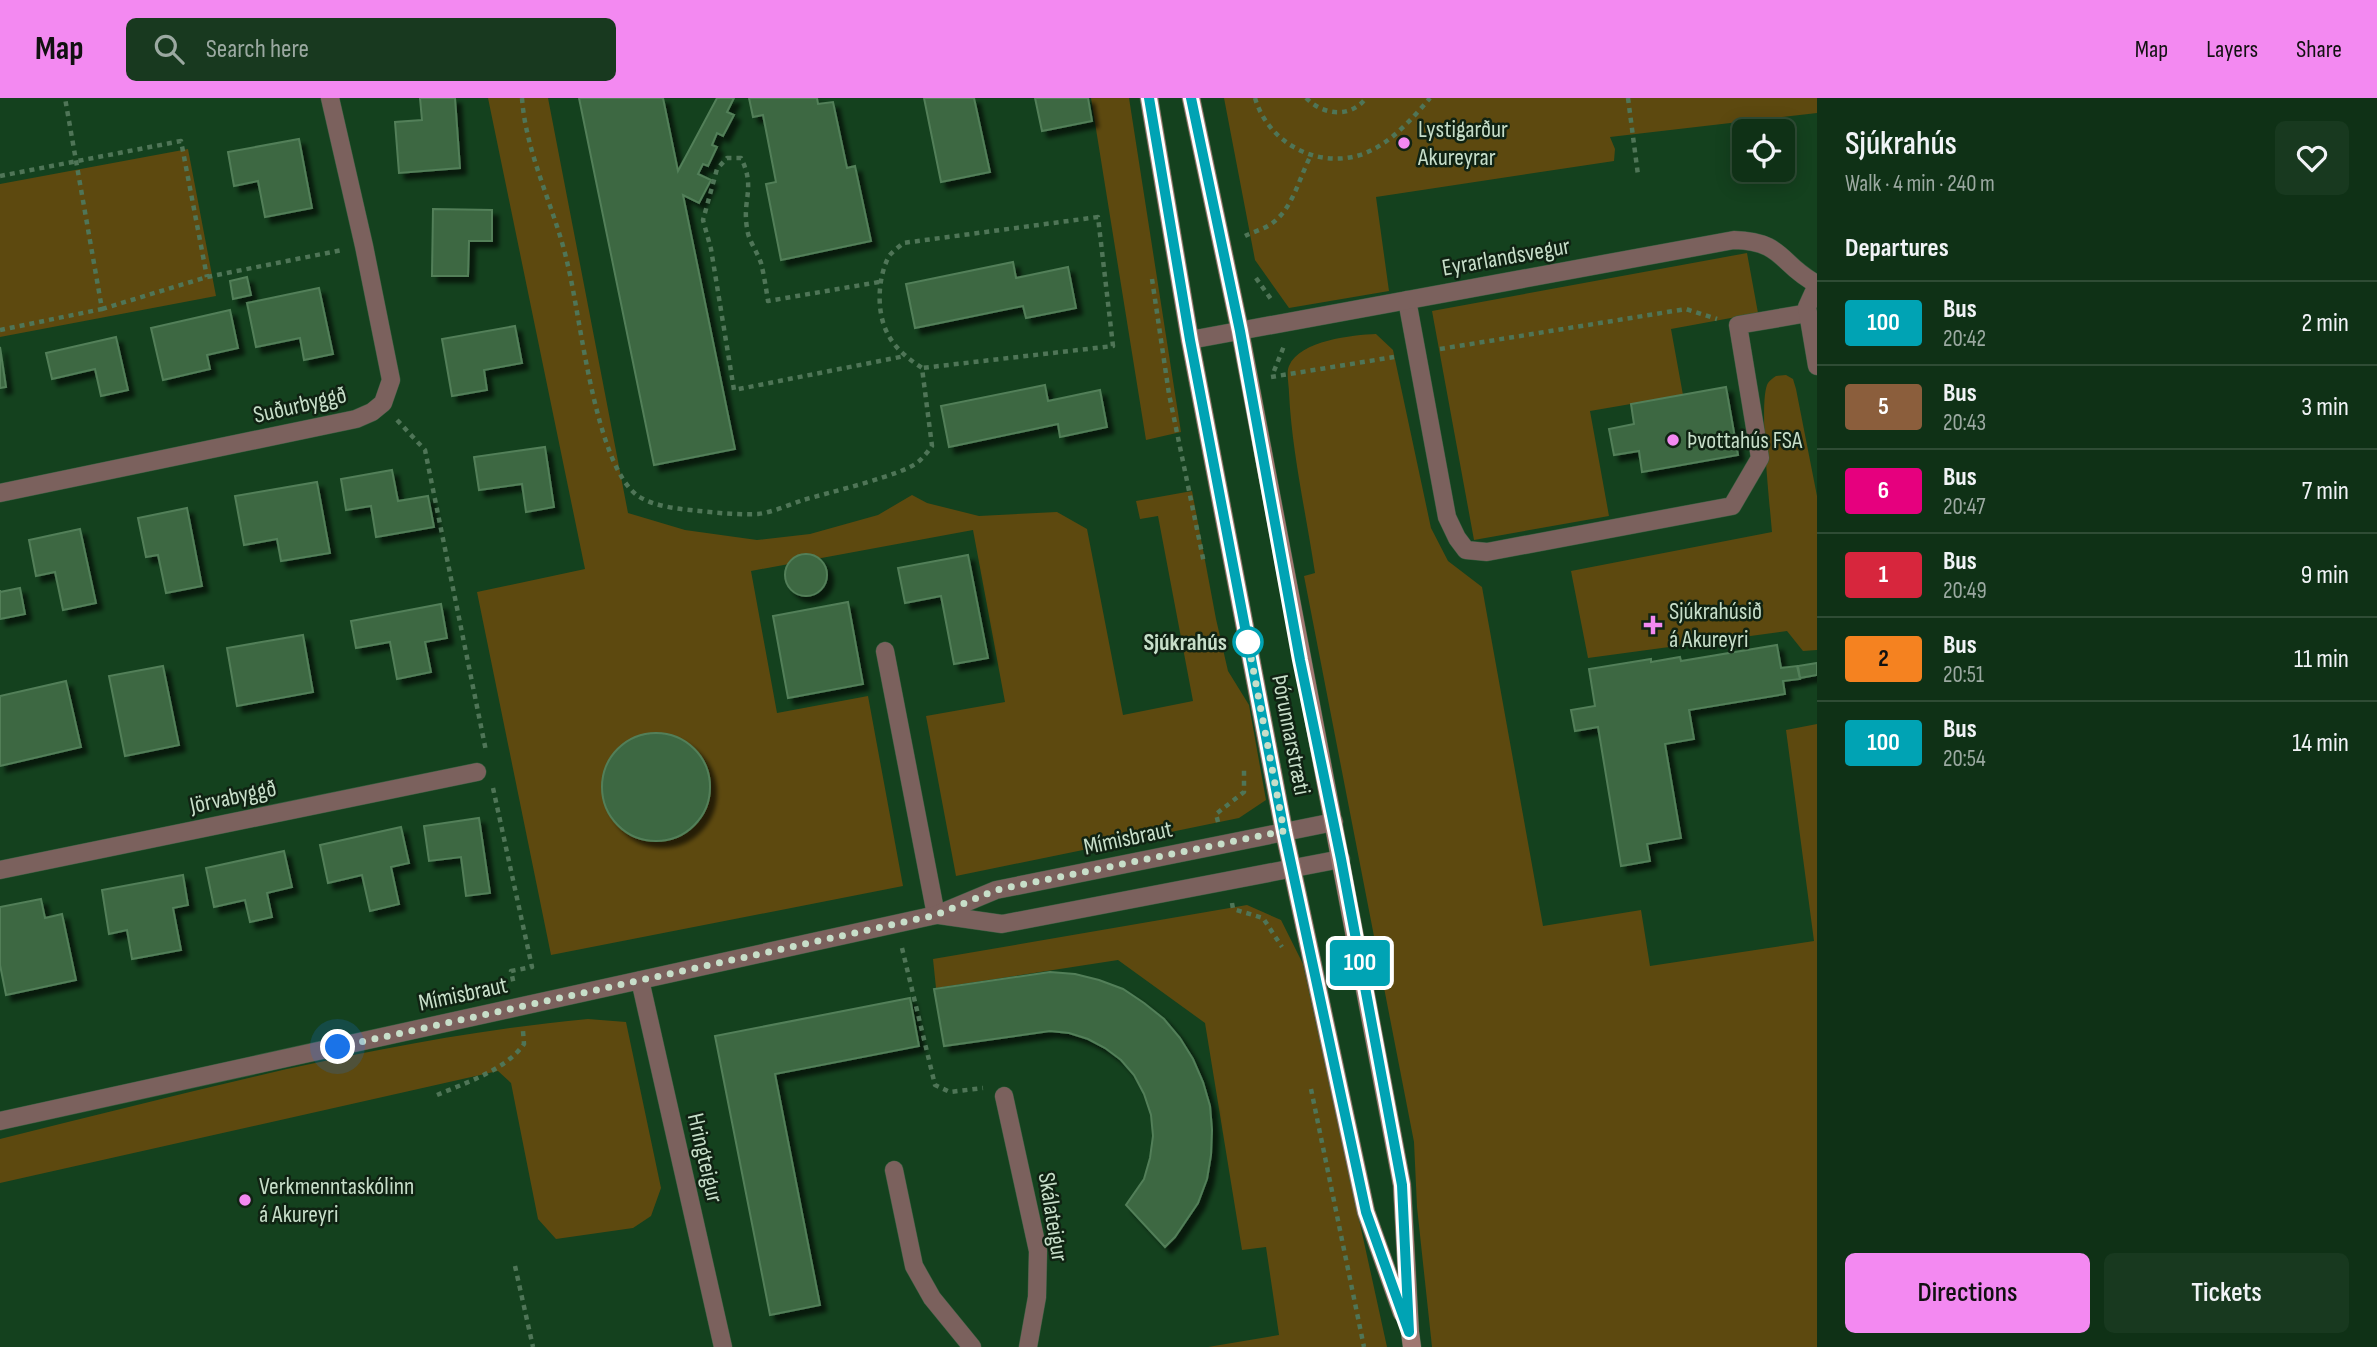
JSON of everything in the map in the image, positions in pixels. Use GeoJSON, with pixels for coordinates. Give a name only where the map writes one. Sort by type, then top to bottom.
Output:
{"type":"FeatureCollection","features":[{"type":"Feature","properties":{"kind":"street","name":"Suðurbyggð"},"geometry":{"type":"LineString","coordinates":[[0,493],[356,419],[373,412],[383,403],[391,380],[330,98]]}},
{"type":"Feature","properties":{"kind":"street","name":"Þórunnarstræti"},"geometry":{"type":"LineString","coordinates":[[1149,98],[1190,340],[1284,831],[1366,1212],[1411,1340]]}},
{"type":"Feature","properties":{"kind":"street","name":"Þórunnarstræti"},"geometry":{"type":"LineString","coordinates":[[1191,98],[1240,331],[1300,660],[1334,822],[1402,1185],[1411,1340]]}},
{"type":"Feature","properties":{"kind":"street","name":"Eyrarlandsvegur"},"geometry":{"type":"LineString","coordinates":[[1190,340],[1734,240],[1750,240],[1767,245],[1785,257],[1802,276],[1817,285]]}},
{"type":"Feature","properties":{"kind":"street"},"geometry":{"type":"LineString","coordinates":[[1817,285],[1807,307],[1817,366]]}},
{"type":"Feature","properties":{"kind":"street"},"geometry":{"type":"LineString","coordinates":[[1407,300],[1447,517],[1466,550],[1487,552],[1732,506],[1760,458],[1738,325],[1808,313]]}},
{"type":"Feature","properties":{"kind":"street"},"geometry":{"type":"LineString","coordinates":[[885,651],[936,915]]}},
{"type":"Feature","properties":{"kind":"street","name":"Jörvabyggð"},"geometry":{"type":"LineString","coordinates":[[0,870],[483,771]]}},
{"type":"Feature","properties":{"kind":"street","name":"Mímisbraut"},"geometry":{"type":"LineString","coordinates":[[0,1121],[936,915],[996,890],[1334,822]]}},
{"type":"Feature","properties":{"kind":"street","name":"Mímisbraut"},"geometry":{"type":"LineString","coordinates":[[936,915],[1002,923],[1341,859]]}},
{"type":"Feature","properties":{"kind":"street","name":"Hringteigur"},"geometry":{"type":"LineString","coordinates":[[640,980],[723,1347]]}},
{"type":"Feature","properties":{"kind":"street","name":"Skálateigur"},"geometry":{"type":"LineString","coordinates":[[1004,1096],[1038,1251],[1037,1297],[1028,1347]]}},
{"type":"Feature","properties":{"kind":"street"},"geometry":{"type":"LineString","coordinates":[[894,1170],[914,1266],[932,1298],[972,1347]]}},
{"type":"Feature","properties":{"kind":"path"},"geometry":{"type":"LineString","coordinates":[[65,98],[102,309]]}},
{"type":"Feature","properties":{"kind":"path"},"geometry":{"type":"LineString","coordinates":[[522,98],[535,163],[565,250],[584,352],[609,450],[623,480],[639,496],[666,507],[729,514],[760,514],[887,475],[917,463],[932,446],[922,368]]}},
{"type":"Feature","properties":{"kind":"path"},"geometry":{"type":"LineString","coordinates":[[1255,98],[1266,123],[1279,137],[1294,148],[1329,159],[1365,154],[1394,136],[1430,98]]}},
{"type":"Feature","properties":{"kind":"path"},"geometry":{"type":"LineString","coordinates":[[1306,98],[1314,106],[1339,113],[1352,110],[1366,98]]}},
{"type":"Feature","properties":{"kind":"path"},"geometry":{"type":"LineString","coordinates":[[1628,98],[1638,176]]}},
{"type":"Feature","properties":{"kind":"path"},"geometry":{"type":"LineString","coordinates":[[0,176],[181,141],[207,277]]}},
{"type":"Feature","properties":{"kind":"path"},"geometry":{"type":"LineString","coordinates":[[1241,238],[1272,224],[1291,203],[1298,179],[1311,155]]}},
{"type":"Feature","properties":{"kind":"path"},"geometry":{"type":"LineString","coordinates":[[879,282],[768,301],[761,264],[747,230],[746,210],[750,187],[748,172],[741,158],[727,158],[717,169],[703,219],[711,249],[734,390],[905,356]]}},
{"type":"Feature","properties":{"kind":"path"},"geometry":{"type":"LineString","coordinates":[[1098,217],[1113,346],[922,368],[905,356],[889,337],[882,314],[879,282],[889,256],[903,243],[1098,217]]}},
{"type":"Feature","properties":{"kind":"path"},"geometry":{"type":"LineString","coordinates":[[0,330],[102,309],[207,277],[364,246]]}},
{"type":"Feature","properties":{"kind":"path"},"geometry":{"type":"LineString","coordinates":[[1151,273],[1169,394],[1205,566]]}},
{"type":"Feature","properties":{"kind":"path"},"geometry":{"type":"LineString","coordinates":[[1248,381],[1686,309],[1738,325]]}},
{"type":"Feature","properties":{"kind":"path"},"geometry":{"type":"LineString","coordinates":[[1169,394],[1200,389]]}},
{"type":"Feature","properties":{"kind":"path"},"geometry":{"type":"LineString","coordinates":[[383,403],[425,450],[483,771],[532,967],[511,971],[520,1006],[524,1044],[520,1050],[482,1076],[437,1095]]}},
{"type":"Feature","properties":{"kind":"path"},"geometry":{"type":"LineString","coordinates":[[1222,844],[1216,814],[1244,792],[1244,758]]}},
{"type":"Feature","properties":{"kind":"path"},"geometry":{"type":"LineString","coordinates":[[1228,881],[1233,909],[1263,918],[1281,945],[1284,959]]}},
{"type":"Feature","properties":{"kind":"path"},"geometry":{"type":"LineString","coordinates":[[896,923],[935,1086],[950,1092],[992,1087],[1000,1090],[1004,1096]]}},
{"type":"Feature","properties":{"kind":"path"},"geometry":{"type":"LineString","coordinates":[[1309,1079],[1364,1347]]}},
{"type":"Feature","properties":{"kind":"path"},"geometry":{"type":"LineString","coordinates":[[515,1266],[534,1347]]}},
{"type":"Feature","properties":{"kind":"shaded area"},"geometry":{"type":"Polygon","coordinates":[[[488,98],[548,98],[628,513],[685,530],[757,540],[810,534],[878,515],[912,495],[927,503],[979,516],[1057,512],[1087,529],[1123,715],[1193,701],[1158,516],[1140,519],[1136,501],[1192,491],[1228,671],[1249,705],[1266,800],[1239,818],[956,876],[926,716],[1005,702],[973,530],[751,571],[777,713],[868,696],[903,886],[551,955],[477,592],[585,569],[488,98]]]}},
{"type":"Feature","properties":{"kind":"shaded area"},"geometry":{"type":"Polygon","coordinates":[[[1091,98],[1129,98],[1181,432],[1146,440],[1091,98]]]}},
{"type":"Feature","properties":{"kind":"shaded area"},"geometry":{"type":"Polygon","coordinates":[[[1224,98],[1817,98],[1817,113],[1765,119],[1732,119],[1732,123],[1610,137],[1615,149],[1614,161],[1376,197],[1389,291],[1289,308],[1255,260],[1224,98]]]}},
{"type":"Feature","properties":{"kind":"shaded area"},"geometry":{"type":"Polygon","coordinates":[[[188,149],[216,296],[0,337],[0,184],[188,149]]]}},
{"type":"Feature","properties":{"kind":"shaded area"},"geometry":{"type":"Polygon","coordinates":[[[1747,253],[1758,313],[1671,329],[1683,395],[1590,411],[1609,516],[1474,540],[1432,311],[1747,253]]]}},
{"type":"Feature","properties":{"kind":"shaded area"},"geometry":{"type":"Polygon","coordinates":[[[1376,334],[1393,350],[1431,528],[1448,561],[1482,587],[1543,926],[1641,910],[1650,966],[1814,941],[1786,730],[1817,724],[1817,1347],[1432,1347],[1417,1207],[1414,1142],[1304,576],[1315,573],[1296,461],[1288,379],[1289,366],[1304,350],[1328,341],[1376,334]]]}},
{"type":"Feature","properties":{"kind":"shaded area"},"geometry":{"type":"Polygon","coordinates":[[[1786,375],[1793,379],[1796,389],[1817,496],[1817,650],[1803,651],[1787,631],[1588,658],[1571,571],[1772,532],[1764,431],[1765,393],[1771,380],[1776,376],[1786,375]]]}},
{"type":"Feature","properties":{"kind":"shaded area"},"geometry":{"type":"Polygon","coordinates":[[[1247,905],[1281,920],[1303,964],[1387,1347],[1208,1347],[1279,1335],[1266,1247],[1242,1250],[1205,1023],[1118,960],[936,988],[933,959],[1247,905]]]}},
{"type":"Feature","properties":{"kind":"shaded area"},"geometry":{"type":"Polygon","coordinates":[[[588,1019],[626,1022],[661,1188],[651,1216],[633,1228],[556,1239],[538,1219],[511,1083],[498,1071],[0,1183],[0,1139],[219,1085],[365,1053],[439,1039],[588,1019]]]}},
{"type":"Feature","properties":{"kind":"building"},"geometry":{"type":"Polygon","coordinates":[[[420,98],[455,98],[460,168],[399,173],[395,122],[422,120],[420,98]]]}},
{"type":"Feature","properties":{"kind":"building"},"geometry":{"type":"Polygon","coordinates":[[[579,98],[663,98],[678,171],[717,98],[734,98],[727,112],[734,115],[723,136],[717,133],[712,145],[717,147],[708,166],[703,164],[698,174],[711,180],[699,203],[683,195],[735,449],[654,465],[579,98]]]}},
{"type":"Feature","properties":{"kind":"building"},"geometry":{"type":"Polygon","coordinates":[[[749,98],[817,98],[818,104],[833,102],[847,168],[855,166],[871,241],[781,260],[766,184],[776,182],[763,115],[753,117],[749,98]]]}},
{"type":"Feature","properties":{"kind":"building"},"geometry":{"type":"Polygon","coordinates":[[[924,98],[974,98],[990,172],[941,182],[924,98]]]}},
{"type":"Feature","properties":{"kind":"building"},"geometry":{"type":"Polygon","coordinates":[[[1035,98],[1088,98],[1092,121],[1042,131],[1035,98]]]}},
{"type":"Feature","properties":{"kind":"building"},"geometry":{"type":"Polygon","coordinates":[[[299,139],[312,208],[265,217],[258,181],[234,186],[228,152],[299,139]]]}},
{"type":"Feature","properties":{"kind":"building"},"geometry":{"type":"Polygon","coordinates":[[[433,209],[492,210],[492,241],[469,241],[468,276],[432,276],[433,209]]]}},
{"type":"Feature","properties":{"kind":"building"},"geometry":{"type":"Polygon","coordinates":[[[1013,262],[1016,278],[1068,267],[1076,308],[1026,318],[1023,306],[915,328],[906,284],[1013,262]]]}},
{"type":"Feature","properties":{"kind":"building"},"geometry":{"type":"Polygon","coordinates":[[[247,277],[251,295],[233,299],[230,281],[247,277]]]}},
{"type":"Feature","properties":{"kind":"building"},"geometry":{"type":"Polygon","coordinates":[[[319,288],[333,354],[304,360],[300,338],[256,347],[247,303],[319,288]]]}},
{"type":"Feature","properties":{"kind":"building"},"geometry":{"type":"Polygon","coordinates":[[[230,310],[238,348],[207,355],[210,369],[163,380],[151,328],[230,310]]]}},
{"type":"Feature","properties":{"kind":"building"},"geometry":{"type":"Polygon","coordinates":[[[515,326],[522,363],[484,370],[487,390],[452,396],[442,339],[515,326]]]}},
{"type":"Feature","properties":{"kind":"building"},"geometry":{"type":"Polygon","coordinates":[[[116,337],[128,390],[101,396],[95,369],[52,379],[46,353],[116,337]]]}},
{"type":"Feature","properties":{"kind":"building"},"geometry":{"type":"Polygon","coordinates":[[[0,347],[6,387],[0,388],[0,347]]]}},
{"type":"Feature","properties":{"kind":"building"},"geometry":{"type":"Polygon","coordinates":[[[1045,385],[1048,401],[1100,390],[1107,427],[1060,437],[1058,424],[949,447],[941,406],[1045,385]]]}},
{"type":"Feature","properties":{"kind":"building","name":"Þvottahús FSA"},"geometry":{"type":"Polygon","coordinates":[[[1726,387],[1738,455],[1642,472],[1639,451],[1614,455],[1609,429],[1634,424],[1631,404],[1726,387]]]}},
{"type":"Feature","properties":{"kind":"building"},"geometry":{"type":"Polygon","coordinates":[[[545,447],[554,507],[526,512],[522,484],[479,490],[474,457],[545,447]]]}},
{"type":"Feature","properties":{"kind":"building"},"geometry":{"type":"Polygon","coordinates":[[[392,470],[398,501],[428,496],[434,527],[376,537],[371,506],[346,510],[341,479],[392,470]]]}},
{"type":"Feature","properties":{"kind":"building"},"geometry":{"type":"Polygon","coordinates":[[[317,482],[330,553],[281,561],[277,539],[244,545],[235,496],[317,482]]]}},
{"type":"Feature","properties":{"kind":"building"},"geometry":{"type":"Polygon","coordinates":[[[187,508],[202,586],[166,593],[158,555],[146,557],[138,518],[187,508]]]}},
{"type":"Feature","properties":{"kind":"building"},"geometry":{"type":"Polygon","coordinates":[[[80,529],[96,603],[63,610],[55,572],[36,576],[29,540],[80,529]]]}},
{"type":"Feature","properties":{"kind":"building"},"geometry":{"type":"Polygon","coordinates":[[[806,554],[821,560],[827,575],[821,590],[806,596],[791,590],[785,575],[791,560],[806,554]]]}},
{"type":"Feature","properties":{"kind":"building"},"geometry":{"type":"Polygon","coordinates":[[[968,555],[988,658],[954,664],[941,596],[905,603],[898,568],[968,555]]]}},
{"type":"Feature","properties":{"kind":"building"},"geometry":{"type":"Polygon","coordinates":[[[20,588],[25,614],[0,619],[0,592],[20,588]]]}},
{"type":"Feature","properties":{"kind":"building"},"geometry":{"type":"Polygon","coordinates":[[[848,602],[863,684],[788,698],[773,616],[848,602]]]}},
{"type":"Feature","properties":{"kind":"building"},"geometry":{"type":"Polygon","coordinates":[[[441,604],[447,638],[425,642],[431,672],[397,679],[390,642],[356,648],[351,621],[441,604]]]}},
{"type":"Feature","properties":{"kind":"building"},"geometry":{"type":"Polygon","coordinates":[[[303,635],[313,692],[237,706],[227,648],[303,635]]]}},
{"type":"Feature","properties":{"kind":"building"},"geometry":{"type":"Polygon","coordinates":[[[1777,645],[1781,668],[1797,666],[1800,679],[1783,681],[1785,694],[1689,710],[1694,739],[1665,744],[1681,838],[1647,844],[1650,861],[1621,866],[1598,727],[1575,731],[1571,710],[1595,706],[1589,669],[1651,659],[1651,662],[1680,657],[1681,661],[1777,645]]]}},
{"type":"Feature","properties":{"kind":"building"},"geometry":{"type":"Polygon","coordinates":[[[1817,663],[1817,675],[1800,678],[1798,666],[1817,663]]]}},
{"type":"Feature","properties":{"kind":"building"},"geometry":{"type":"Polygon","coordinates":[[[163,666],[179,745],[125,756],[109,676],[163,666]]]}},
{"type":"Feature","properties":{"kind":"building"},"geometry":{"type":"Polygon","coordinates":[[[66,681],[81,747],[0,766],[0,696],[66,681]]]}},
{"type":"Feature","properties":{"kind":"building"},"geometry":{"type":"Polygon","coordinates":[[[656,733],[677,737],[695,748],[706,766],[710,787],[706,808],[695,826],[677,837],[656,841],[635,837],[617,826],[606,808],[602,787],[606,766],[617,748],[635,737],[656,733]]]}},
{"type":"Feature","properties":{"kind":"building"},"geometry":{"type":"Polygon","coordinates":[[[479,818],[490,893],[466,896],[461,857],[429,861],[424,826],[479,818]]]}},
{"type":"Feature","properties":{"kind":"building"},"geometry":{"type":"Polygon","coordinates":[[[401,827],[409,863],[391,867],[399,904],[370,911],[362,875],[328,883],[320,845],[401,827]]]}},
{"type":"Feature","properties":{"kind":"building"},"geometry":{"type":"Polygon","coordinates":[[[284,851],[292,887],[267,893],[272,917],[250,922],[245,900],[214,907],[206,868],[284,851]]]}},
{"type":"Feature","properties":{"kind":"building"},"geometry":{"type":"Polygon","coordinates":[[[183,875],[188,905],[173,908],[181,950],[132,959],[127,930],[109,934],[102,890],[183,875]]]}},
{"type":"Feature","properties":{"kind":"building"},"geometry":{"type":"Polygon","coordinates":[[[41,899],[45,918],[62,914],[76,980],[6,995],[0,965],[0,907],[41,899]]]}},
{"type":"Feature","properties":{"kind":"building"},"geometry":{"type":"Polygon","coordinates":[[[1050,972],[1099,980],[1123,989],[1144,1003],[1164,1019],[1180,1038],[1203,1082],[1210,1106],[1212,1130],[1207,1179],[1198,1203],[1165,1247],[1126,1205],[1144,1179],[1153,1136],[1151,1115],[1144,1094],[1134,1075],[1121,1060],[1088,1039],[1050,1031],[944,1046],[934,989],[1050,972]]]}},
{"type":"Feature","properties":{"kind":"building"},"geometry":{"type":"Polygon","coordinates":[[[910,998],[919,1046],[775,1074],[820,1305],[770,1315],[715,1036],[910,998]]]}},
{"type":"Feature","properties":{"kind":"bus line","name":"100"},"geometry":{"type":"LineString","coordinates":[[1149,98],[1190,340],[1284,831],[1366,1212],[1409,1332],[1402,1185],[1341,859],[1300,660],[1240,331],[1191,98]]}},
{"type":"Feature","properties":{"kind":"place","name":"Lystigarður Akureyrar"},"geometry":{"type":"Point","coordinates":[1404,143]}},
{"type":"Feature","properties":{"kind":"place","name":"Þvottahús FSA"},"geometry":{"type":"Point","coordinates":[1673,440]}},
{"type":"Feature","properties":{"kind":"place","name":"Sjúkrahúsið á Akureyri"},"geometry":{"type":"Point","coordinates":[1653,625]}},
{"type":"Feature","properties":{"kind":"place","name":"Sjúkrahús"},"geometry":{"type":"Point","coordinates":[1248,642]}},
{"type":"Feature","properties":{"kind":"place","name":"Verkmenntaskólinn á Akureyri"},"geometry":{"type":"Point","coordinates":[245,1200]}},
{"type":"Feature","properties":{"kind":"route"},"geometry":{"type":"LineString","coordinates":[[338,1047],[936,915],[996,890],[1284,831],[1248,642]]}}]}
